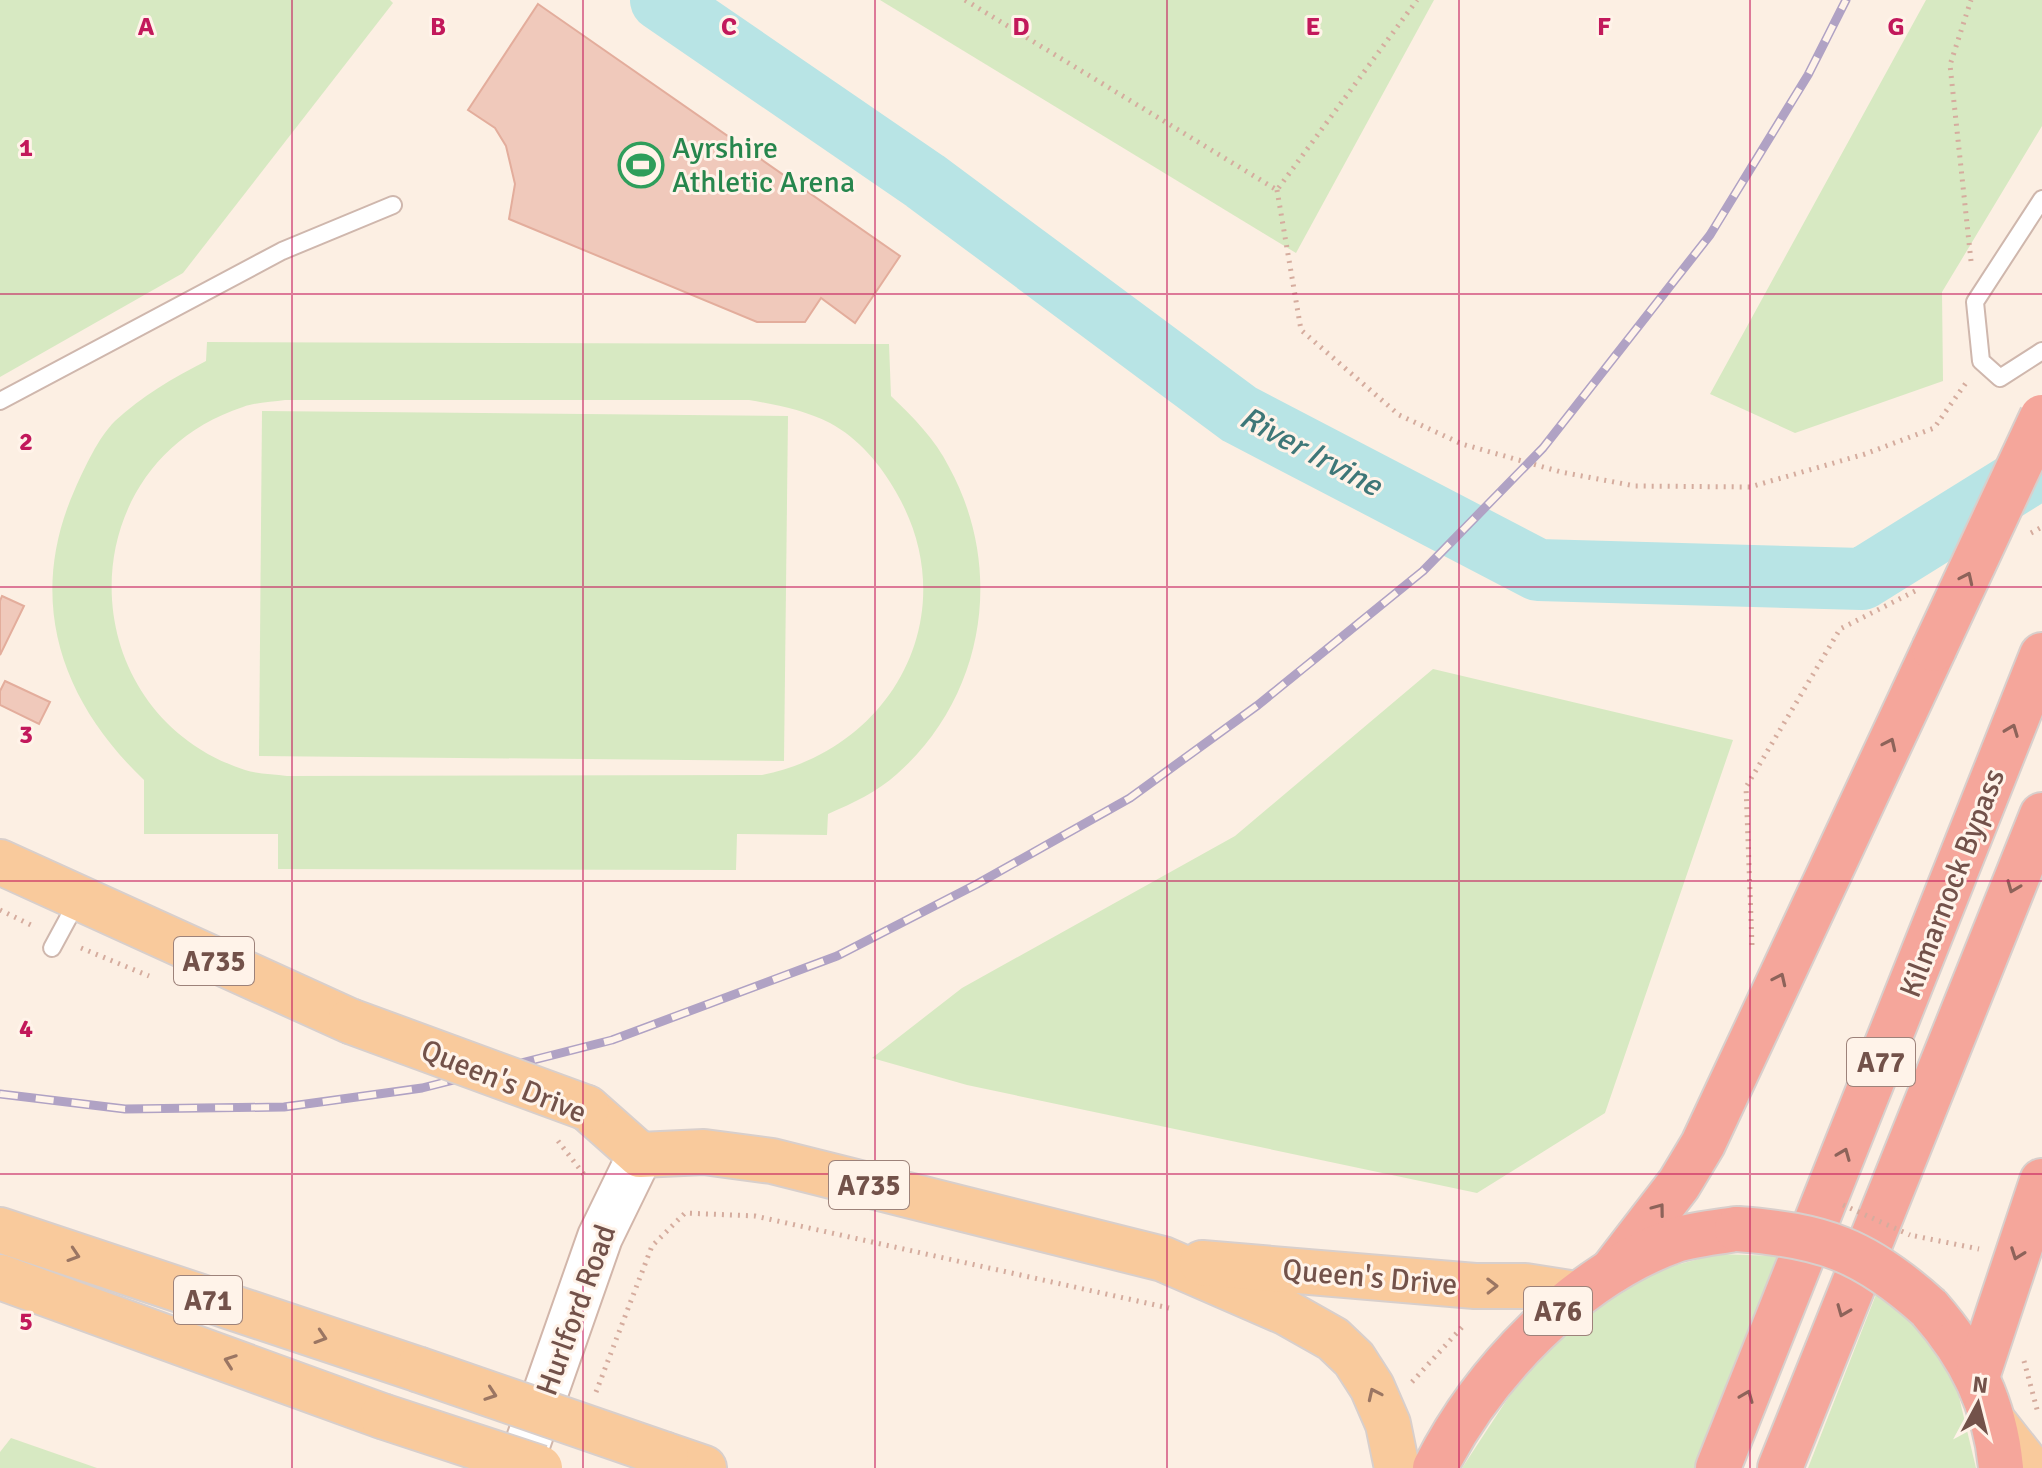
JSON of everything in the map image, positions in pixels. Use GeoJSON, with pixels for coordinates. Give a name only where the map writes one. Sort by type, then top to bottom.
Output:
{"type":"FeatureCollection","features":[{"type":"Feature","properties":{"kind":"highway"},"geometry":{"type":"LineString","coordinates":[[1612,1271],[1679,1184],[1703,1144],[2042,417]]}},
{"type":"Feature","properties":{"kind":"highway","name":"Kilmarnock Bypass"},"geometry":{"type":"LineString","coordinates":[[1718,1468],[2042,655]]}},
{"type":"Feature","properties":{"kind":"highway","name":"Kilmarnock Bypass"},"geometry":{"type":"LineString","coordinates":[[1780,1468],[2042,815]]}},
{"type":"Feature","properties":{"kind":"highway"},"geometry":{"type":"LineString","coordinates":[[1977,1377],[2042,1181]]}},
{"type":"Feature","properties":{"kind":"highway","name":"A76"},"geometry":{"type":"LineString","coordinates":[[1435,1468],[1482,1393],[1576,1294],[1612,1271],[1678,1240],[1737,1229],[1786,1233],[1821,1240],[1848,1251],[1901,1284],[1929,1308],[1954,1337],[1977,1377],[1992,1420],[2001,1468]]}},
{"type":"Feature","properties":{"kind":"main road","name":"Queen's Drive"},"geometry":{"type":"LineString","coordinates":[[0,862],[350,1021],[587,1108],[640,1155],[704,1152],[772,1161],[1163,1259],[1287,1313],[1333,1339],[1354,1359],[1372,1387],[1383,1413],[1397,1468]]}},
{"type":"Feature","properties":{"kind":"main road","name":"Hurlford Road"},"geometry":{"type":"LineString","coordinates":[[519,1468],[600,1237],[640,1155]]}},
{"type":"Feature","properties":{"kind":"main road","name":"A71"},"geometry":{"type":"LineString","coordinates":[[0,1230],[685,1461]]}},
{"type":"Feature","properties":{"kind":"main road","name":"Queen's Drive"},"geometry":{"type":"LineString","coordinates":[[1163,1259],[1576,1294]]}},
{"type":"Feature","properties":{"kind":"main road","name":"A71"},"geometry":{"type":"LineString","coordinates":[[0,1277],[382,1416],[540,1468]]}},
{"type":"Feature","properties":{"kind":"main road"},"geometry":{"type":"LineString","coordinates":[[1992,1420],[2030,1468]]}},
{"type":"Feature","properties":{"kind":"lane"},"geometry":{"type":"LineString","coordinates":[[2042,199],[1975,302],[1981,361],[2000,378],[2042,351]]}},
{"type":"Feature","properties":{"kind":"lane"},"geometry":{"type":"LineString","coordinates":[[0,401],[282,251],[393,205]]}},
{"type":"Feature","properties":{"kind":"lane"},"geometry":{"type":"LineString","coordinates":[[52,948],[78,900]]}},
{"type":"Feature","properties":{"kind":"path"},"geometry":{"type":"LineString","coordinates":[[965,0],[1277,190]]}},
{"type":"Feature","properties":{"kind":"path"},"geometry":{"type":"LineString","coordinates":[[1417,0],[1277,190],[1301,330],[1399,415],[1462,444],[1561,472],[1635,486],[1750,487],[1865,454],[1934,428],[1981,361]]}},
{"type":"Feature","properties":{"kind":"path"},"geometry":{"type":"LineString","coordinates":[[1971,0],[1950,65],[1975,302]]}},
{"type":"Feature","properties":{"kind":"path"},"geometry":{"type":"LineString","coordinates":[[2029,534],[2042,527]]}},
{"type":"Feature","properties":{"kind":"path"},"geometry":{"type":"LineString","coordinates":[[1752,947],[1746,787],[1840,629],[1921,588]]}},
{"type":"Feature","properties":{"kind":"path"},"geometry":{"type":"LineString","coordinates":[[592,1400],[606,1372],[652,1246],[685,1213],[755,1216],[1172,1308]]}},
{"type":"Feature","properties":{"kind":"path"},"geometry":{"type":"LineString","coordinates":[[1383,1413],[1500,1286]]}},
{"type":"Feature","properties":{"kind":"green space"},"geometry":{"type":"Polygon","coordinates":[[[0,0],[390,0],[393,3],[183,273],[0,377],[0,0]]]}},
{"type":"Feature","properties":{"kind":"green space"},"geometry":{"type":"Polygon","coordinates":[[[880,0],[1434,0],[1296,253],[880,0]]]}},
{"type":"Feature","properties":{"kind":"green space"},"geometry":{"type":"Polygon","coordinates":[[[1926,0],[2042,0],[2042,126],[1942,292],[1943,381],[1795,433],[1710,394],[1926,0]]]}},
{"type":"Feature","properties":{"kind":"green space"},"geometry":{"type":"Polygon","coordinates":[[[207,342],[889,344],[891,396],[923,429],[949,467],[966,506],[977,547],[980,588],[977,630],[967,669],[950,707],[927,743],[881,786],[828,814],[827,835],[737,834],[736,870],[278,869],[278,834],[144,834],[144,780],[115,749],[72,682],[60,646],[53,608],[53,570],[60,530],[75,489],[103,436],[136,403],[206,361],[207,342]],[[285,400],[243,407],[185,437],[144,480],[119,532],[112,588],[120,645],[146,697],[187,740],[245,770],[255,772],[287,776],[762,775],[809,760],[848,737],[881,706],[905,669],[919,627],[923,583],[916,538],[890,482],[876,462],[850,436],[810,415],[749,400],[285,400]]]}},
{"type":"Feature","properties":{"kind":"green space"},"geometry":{"type":"Polygon","coordinates":[[[262,411],[788,416],[784,761],[259,756],[262,411]]]}},
{"type":"Feature","properties":{"kind":"green space"},"geometry":{"type":"Polygon","coordinates":[[[1433,669],[1733,740],[1605,1113],[1477,1193],[967,1085],[872,1058],[962,988],[1235,836],[1433,669]]]}},
{"type":"Feature","properties":{"kind":"green space"},"geometry":{"type":"Polygon","coordinates":[[[1717,1254],[1778,1256],[1698,1468],[1462,1468],[1529,1366],[1608,1295],[1669,1267],[1717,1254]]]}},
{"type":"Feature","properties":{"kind":"green space"},"geometry":{"type":"Polygon","coordinates":[[[1877,1292],[1910,1315],[1954,1376],[1976,1468],[1808,1468],[1877,1292]]]}},
{"type":"Feature","properties":{"kind":"green space"},"geometry":{"type":"Polygon","coordinates":[[[11,1438],[97,1468],[0,1468],[0,1452],[11,1438]]]}},
{"type":"Feature","properties":{"kind":"building","name":"Ayrshire Athletic Arena"},"geometry":{"type":"Polygon","coordinates":[[[538,4],[900,256],[855,323],[821,298],[805,322],[757,322],[509,219],[515,184],[506,146],[495,128],[468,110],[538,4]]]}},
{"type":"Feature","properties":{"kind":"building"},"geometry":{"type":"Polygon","coordinates":[[[2,596],[24,606],[0,655],[0,601],[2,596]]]}},
{"type":"Feature","properties":{"kind":"building"},"geometry":{"type":"Polygon","coordinates":[[[5,681],[50,702],[39,724],[0,705],[0,691],[5,681]]]}},
{"type":"Feature","properties":{"kind":"waterway","name":"River Irvine"},"geometry":{"type":"LineString","coordinates":[[661,0],[925,181],[1239,414],[1538,570],[1862,579],[2042,467]]}},
{"type":"Feature","properties":{"kind":"railway"},"geometry":{"type":"LineString","coordinates":[[0,1094],[125,1109],[284,1107],[422,1088],[612,1040],[837,956],[977,884],[1130,798],[1258,705],[1423,571],[1543,448],[1710,235],[1808,75],[1846,0]]}},
{"type":"Feature","properties":{"kind":"place","name":"Ayrshire Athletic Arena"},"geometry":{"type":"Point","coordinates":[641,165]}}]}
